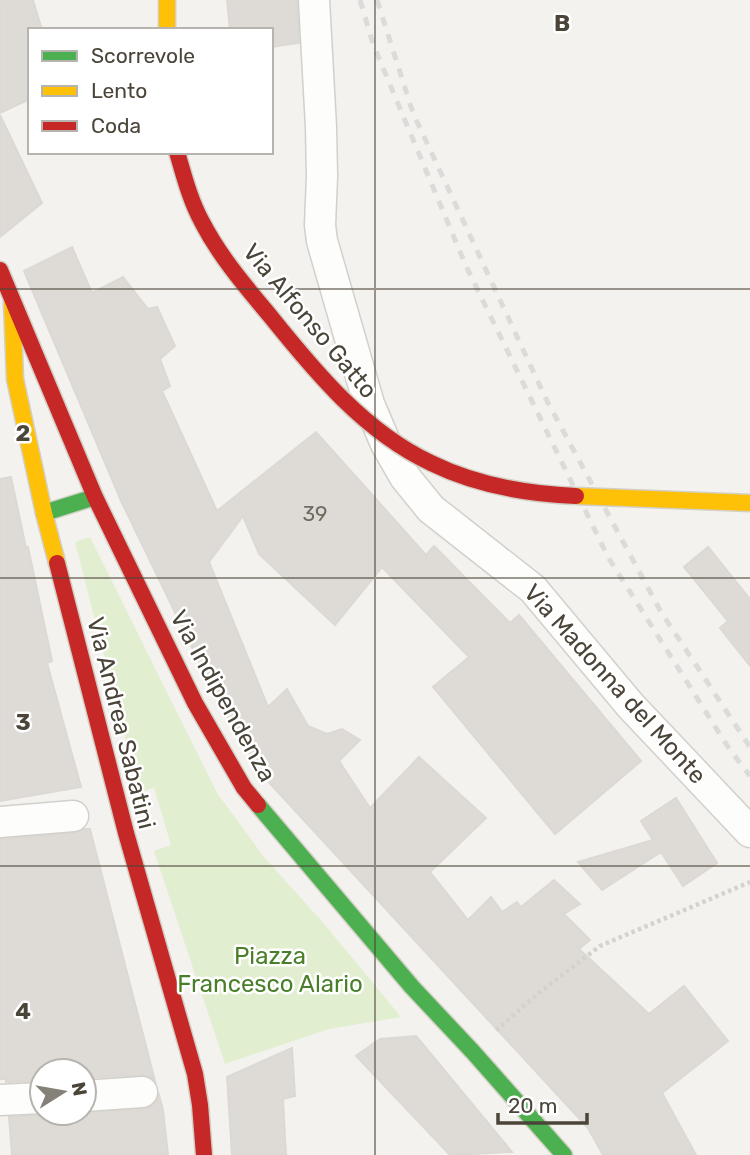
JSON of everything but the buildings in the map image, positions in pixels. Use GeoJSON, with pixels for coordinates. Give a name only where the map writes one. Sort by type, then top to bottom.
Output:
{"type":"FeatureCollection","features":[{"type":"Feature","properties":{"kind":"main road"},"geometry":{"type":"LineString","coordinates":[[167,0],[167,28]]}},
{"type":"Feature","properties":{"kind":"main road","name":"Via Alfonso Gatto"},"geometry":{"type":"LineString","coordinates":[[178,154],[188,191],[206,230],[239,279],[304,356],[362,418],[414,455],[470,480],[526,491],[750,503]]}},
{"type":"Feature","properties":{"kind":"main road","name":"Via Indipendenza"},"geometry":{"type":"LineString","coordinates":[[0,270],[95,497],[195,704],[244,788],[412,987],[564,1155]]}},
{"type":"Feature","properties":{"kind":"main road","name":"Via Andrea Sabatini"},"geometry":{"type":"LineString","coordinates":[[12,299],[15,379],[44,513],[126,833],[195,1074],[204,1155]]}},
{"type":"Feature","properties":{"kind":"main road"},"geometry":{"type":"LineString","coordinates":[[44,513],[95,497]]}},
{"type":"Feature","properties":{"kind":"street","name":"Via Madonna del Monte"},"geometry":{"type":"LineString","coordinates":[[314,0],[323,176],[320,225],[322,241],[369,404],[386,444],[405,477],[431,509],[533,589],[630,705],[750,832]]}},
{"type":"Feature","properties":{"kind":"street"},"geometry":{"type":"LineString","coordinates":[[0,822],[73,816]]}},
{"type":"Feature","properties":{"kind":"street"},"geometry":{"type":"LineString","coordinates":[[98,1095],[142,1092]]}},
{"type":"Feature","properties":{"kind":"street"},"geometry":{"type":"LineString","coordinates":[[0,1100],[28,1099]]}},
{"type":"Feature","properties":{"kind":"path"},"geometry":{"type":"LineString","coordinates":[[473,1052],[506,1020],[600,946],[750,882]]}},
{"type":"Feature","properties":{"kind":"green space","name":"Piazza Francesco Alario"},"geometry":{"type":"Polygon","coordinates":[[[90,537],[217,793],[264,857],[326,926],[401,1017],[329,1029],[225,1064],[154,851],[171,845],[154,788],[139,792],[75,542],[90,537]]]}},
{"type":"Feature","properties":{"kind":"railway"},"geometry":{"type":"LineString","coordinates":[[360,0],[373,44],[466,266],[608,557],[728,747],[750,776]]}},
{"type":"Feature","properties":{"kind":"railway"},"geometry":{"type":"LineString","coordinates":[[377,0],[413,113],[547,401],[661,612],[750,747]]}},
{"type":"Feature","properties":{"kind":"traffic: fast"},"geometry":{"type":"LineString","coordinates":[[44,513],[95,497]]}},
{"type":"Feature","properties":{"kind":"traffic: fast"},"geometry":{"type":"LineString","coordinates":[[258,805],[412,987],[564,1155]]}},
{"type":"Feature","properties":{"kind":"traffic: slow"},"geometry":{"type":"LineString","coordinates":[[167,0],[167,28]]}},
{"type":"Feature","properties":{"kind":"traffic: slow"},"geometry":{"type":"LineString","coordinates":[[12,302],[15,379],[57,563]]}},
{"type":"Feature","properties":{"kind":"traffic: slow"},"geometry":{"type":"LineString","coordinates":[[576,496],[750,503]]}},
{"type":"Feature","properties":{"kind":"traffic: jam"},"geometry":{"type":"LineString","coordinates":[[178,154],[198,214],[225,260],[324,380],[363,418],[407,450],[448,471],[484,483],[539,493],[576,496]]}},
{"type":"Feature","properties":{"kind":"traffic: jam"},"geometry":{"type":"LineString","coordinates":[[0,270],[95,497],[195,703],[244,788],[258,805]]}},
{"type":"Feature","properties":{"kind":"traffic: jam"},"geometry":{"type":"LineString","coordinates":[[57,563],[126,833],[195,1074],[204,1155]]}}]}
